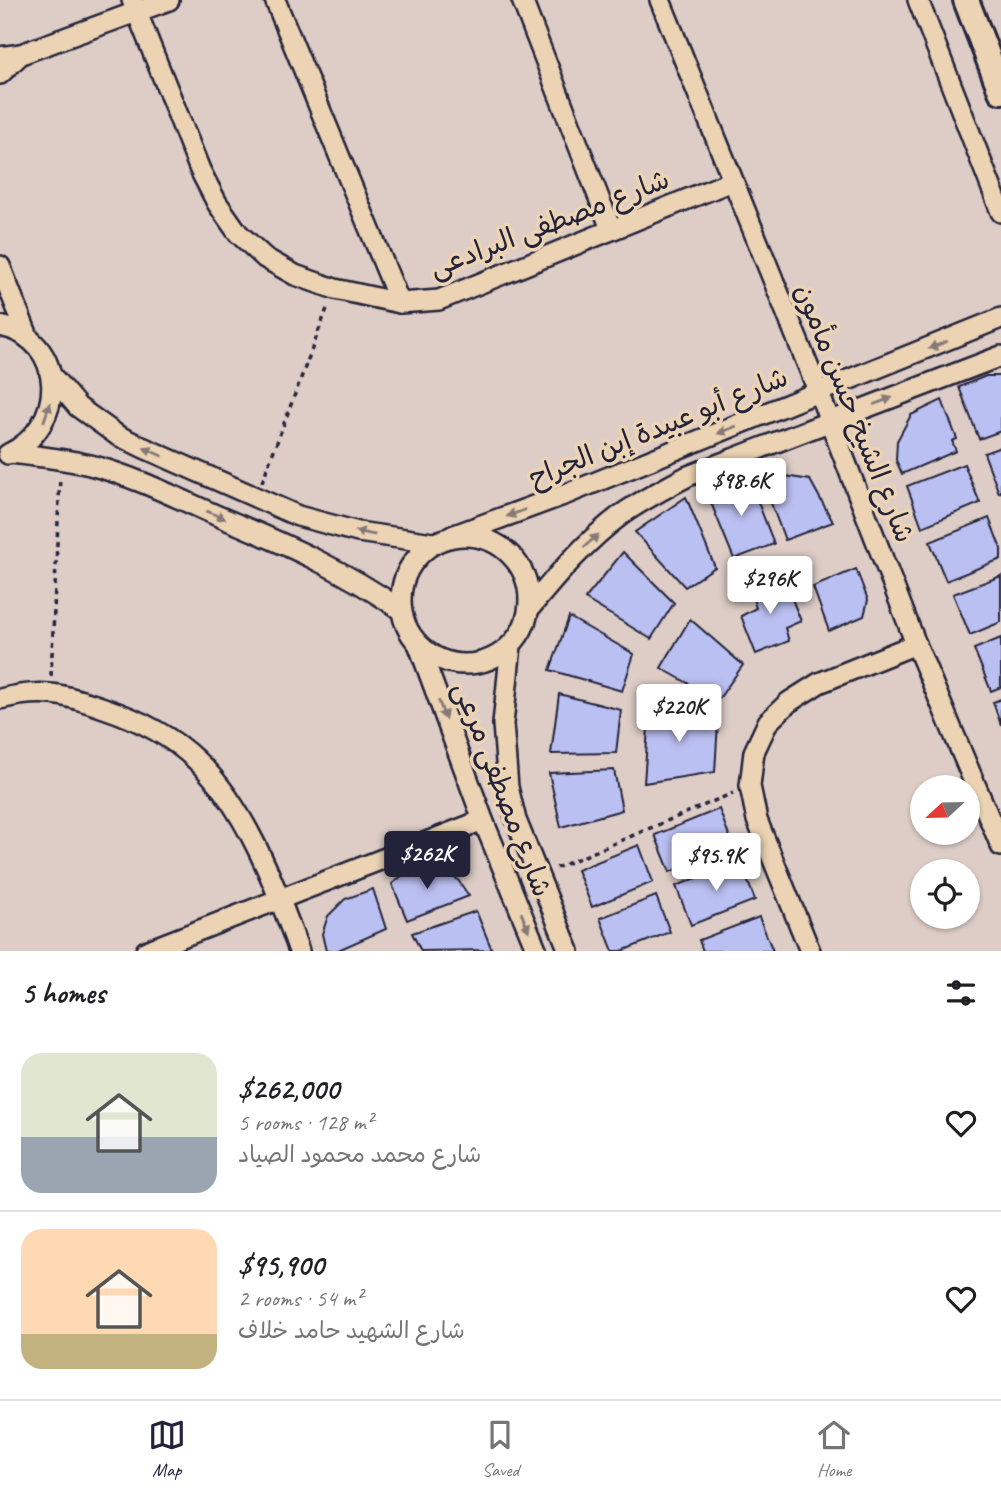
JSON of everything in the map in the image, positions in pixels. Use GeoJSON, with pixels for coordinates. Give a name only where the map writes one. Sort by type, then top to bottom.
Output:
{"type":"FeatureCollection","features":[{"type":"Feature","properties":{"kind":"main road"},"geometry":{"type":"LineString","coordinates":[[965,0],[1001,91]]}},
{"type":"Feature","properties":{"kind":"street"},"geometry":{"type":"LineString","coordinates":[[0,57],[21,54],[135,6],[169,0]]}},
{"type":"Feature","properties":{"kind":"street"},"geometry":{"type":"LineString","coordinates":[[275,0],[400,303]]}},
{"type":"Feature","properties":{"kind":"street"},"geometry":{"type":"LineString","coordinates":[[523,0],[611,229]]}},
{"type":"Feature","properties":{"kind":"street","name":"شارع الشيخ حسن مأمون"},"geometry":{"type":"LineString","coordinates":[[660,0],[819,393],[916,644],[1001,846]]}},
{"type":"Feature","properties":{"kind":"street"},"geometry":{"type":"LineString","coordinates":[[918,0],[1001,212]]}},
{"type":"Feature","properties":{"kind":"street","name":"شارع مصطفى البرادعى"},"geometry":{"type":"LineString","coordinates":[[135,6],[200,170],[217,203],[239,233],[265,258],[295,275],[335,289],[400,303],[439,300],[732,181]]}},
{"type":"Feature","properties":{"kind":"street"},"geometry":{"type":"LineString","coordinates":[[0,74],[21,54]]}},
{"type":"Feature","properties":{"kind":"street"},"geometry":{"type":"LineString","coordinates":[[0,266],[29,340]]}},
{"type":"Feature","properties":{"kind":"street","name":"شارع أبو عبيدة إبن الجراح"},"geometry":{"type":"LineString","coordinates":[[452,536],[569,493],[1001,318]]}},
{"type":"Feature","properties":{"kind":"street"},"geometry":{"type":"LineString","coordinates":[[0,326],[9,327],[29,340],[38,349],[50,374],[78,407],[117,435],[298,516],[379,536],[433,543]]}},
{"type":"Feature","properties":{"kind":"street","name":"شارع أبو عبيدة إبن الجراح"},"geometry":{"type":"LineString","coordinates":[[529,609],[588,543],[622,515],[658,492],[688,476],[1001,356]]}},
{"type":"Feature","properties":{"kind":"street"},"geometry":{"type":"LineString","coordinates":[[4,456],[31,440],[45,421],[52,397],[50,374]]}},
{"type":"Feature","properties":{"kind":"street"},"geometry":{"type":"LineString","coordinates":[[4,456],[60,459],[130,478],[300,550],[365,584],[401,610]]}},
{"type":"Feature","properties":{"kind":"street"},"geometry":{"type":"LineString","coordinates":[[452,536],[472,536],[492,541],[509,553],[522,569],[528,589],[529,609],[523,629],[511,645],[495,658],[475,664],[455,664],[436,658],[419,646],[407,629],[401,610],[400,590],[406,572],[417,555],[433,543],[452,536]]}},
{"type":"Feature","properties":{"kind":"street"},"geometry":{"type":"LineString","coordinates":[[810,951],[757,820],[750,786],[754,752],[768,722],[789,702],[819,683],[916,644]]}},
{"type":"Feature","properties":{"kind":"street","name":"شارع مصطفى مرعى"},"geometry":{"type":"LineString","coordinates":[[511,645],[503,724],[508,787],[516,820],[569,951]]}},
{"type":"Feature","properties":{"kind":"street","name":"شارع مصطفى مرعى"},"geometry":{"type":"LineString","coordinates":[[419,646],[483,820],[537,951]]}},
{"type":"Feature","properties":{"kind":"street"},"geometry":{"type":"LineString","coordinates":[[0,699],[50,692],[121,714],[160,733],[196,759],[221,787],[243,823],[281,899],[299,951]]}},
{"type":"Feature","properties":{"kind":"street"},"geometry":{"type":"LineString","coordinates":[[146,951],[483,820]]}},
{"type":"Feature","properties":{"kind":"path"},"geometry":{"type":"LineString","coordinates":[[256,497],[335,289]]}},
{"type":"Feature","properties":{"kind":"path"},"geometry":{"type":"LineString","coordinates":[[50,692],[60,459]]}},
{"type":"Feature","properties":{"kind":"path"},"geometry":{"type":"LineString","coordinates":[[538,876],[750,786]]}},
{"type":"Feature","properties":{"kind":"building"},"geometry":{"type":"Polygon","coordinates":[[[986,376],[1001,376],[1001,431],[979,439],[959,387],[986,376]]]}},
{"type":"Feature","properties":{"kind":"building"},"geometry":{"type":"Polygon","coordinates":[[[942,400],[957,439],[952,441],[956,451],[902,474],[896,460],[897,441],[911,415],[942,400]]]}},
{"type":"Feature","properties":{"kind":"building"},"geometry":{"type":"Polygon","coordinates":[[[1001,447],[1001,492],[999,493],[984,453],[1001,447]]]}},
{"type":"Feature","properties":{"kind":"building"},"geometry":{"type":"Polygon","coordinates":[[[964,464],[980,503],[922,527],[907,486],[964,464]]]}},
{"type":"Feature","properties":{"kind":"building"},"geometry":{"type":"Polygon","coordinates":[[[759,472],[810,480],[833,522],[785,540],[759,472]]]}},
{"type":"Feature","properties":{"kind":"building"},"geometry":{"type":"Polygon","coordinates":[[[748,476],[774,544],[734,559],[707,493],[748,476]]]}},
{"type":"Feature","properties":{"kind":"building"},"geometry":{"type":"Polygon","coordinates":[[[686,497],[715,567],[685,587],[635,532],[686,497]]]}},
{"type":"Feature","properties":{"kind":"building"},"geometry":{"type":"Polygon","coordinates":[[[989,518],[1001,549],[1001,559],[946,581],[930,542],[989,518]]]}},
{"type":"Feature","properties":{"kind":"building"},"geometry":{"type":"Polygon","coordinates":[[[623,552],[674,603],[651,639],[585,599],[623,552]]]}},
{"type":"Feature","properties":{"kind":"building"},"geometry":{"type":"Polygon","coordinates":[[[856,569],[868,600],[864,616],[829,631],[813,587],[856,569]]]}},
{"type":"Feature","properties":{"kind":"building"},"geometry":{"type":"Polygon","coordinates":[[[1001,576],[1001,622],[970,635],[953,594],[1001,576]]]}},
{"type":"Feature","properties":{"kind":"building"},"geometry":{"type":"Polygon","coordinates":[[[783,577],[801,621],[785,628],[789,641],[756,654],[741,616],[756,608],[750,590],[783,577]]]}},
{"type":"Feature","properties":{"kind":"building"},"geometry":{"type":"Polygon","coordinates":[[[569,617],[634,654],[622,691],[550,670],[569,617]]]}},
{"type":"Feature","properties":{"kind":"building"},"geometry":{"type":"Polygon","coordinates":[[[690,619],[743,665],[718,700],[661,668],[690,619]]]}},
{"type":"Feature","properties":{"kind":"building"},"geometry":{"type":"Polygon","coordinates":[[[1001,638],[1001,687],[991,691],[974,649],[1001,638]]]}},
{"type":"Feature","properties":{"kind":"building"},"geometry":{"type":"Polygon","coordinates":[[[559,694],[621,710],[616,753],[551,754],[559,694]]]}},
{"type":"Feature","properties":{"kind":"building"},"geometry":{"type":"Polygon","coordinates":[[[1001,699],[1001,725],[993,702],[1001,699]]]}},
{"type":"Feature","properties":{"kind":"building"},"geometry":{"type":"Polygon","coordinates":[[[650,700],[718,722],[715,772],[644,783],[650,700]]]}},
{"type":"Feature","properties":{"kind":"building"},"geometry":{"type":"Polygon","coordinates":[[[614,770],[622,810],[561,827],[549,773],[614,770]]]}},
{"type":"Feature","properties":{"kind":"building"},"geometry":{"type":"Polygon","coordinates":[[[719,809],[733,846],[670,872],[655,835],[719,809]]]}},
{"type":"Feature","properties":{"kind":"building"},"geometry":{"type":"Polygon","coordinates":[[[639,845],[653,882],[592,907],[577,870],[639,845]]]}},
{"type":"Feature","properties":{"kind":"building"},"geometry":{"type":"Polygon","coordinates":[[[740,861],[755,900],[691,925],[676,886],[740,861]]]}},
{"type":"Feature","properties":{"kind":"building"},"geometry":{"type":"Polygon","coordinates":[[[412,867],[447,872],[458,880],[469,896],[407,920],[392,884],[412,867]]]}},
{"type":"Feature","properties":{"kind":"building"},"geometry":{"type":"Polygon","coordinates":[[[373,889],[386,929],[336,951],[326,951],[322,934],[328,916],[345,899],[373,889]]]}},
{"type":"Feature","properties":{"kind":"building"},"geometry":{"type":"Polygon","coordinates":[[[656,896],[670,932],[622,951],[613,951],[600,918],[656,896]]]}},
{"type":"Feature","properties":{"kind":"building"},"geometry":{"type":"Polygon","coordinates":[[[476,911],[492,950],[421,951],[412,933],[476,911]]]}},
{"type":"Feature","properties":{"kind":"building"},"geometry":{"type":"Polygon","coordinates":[[[759,917],[773,951],[703,951],[699,940],[759,917]]]}}]}
